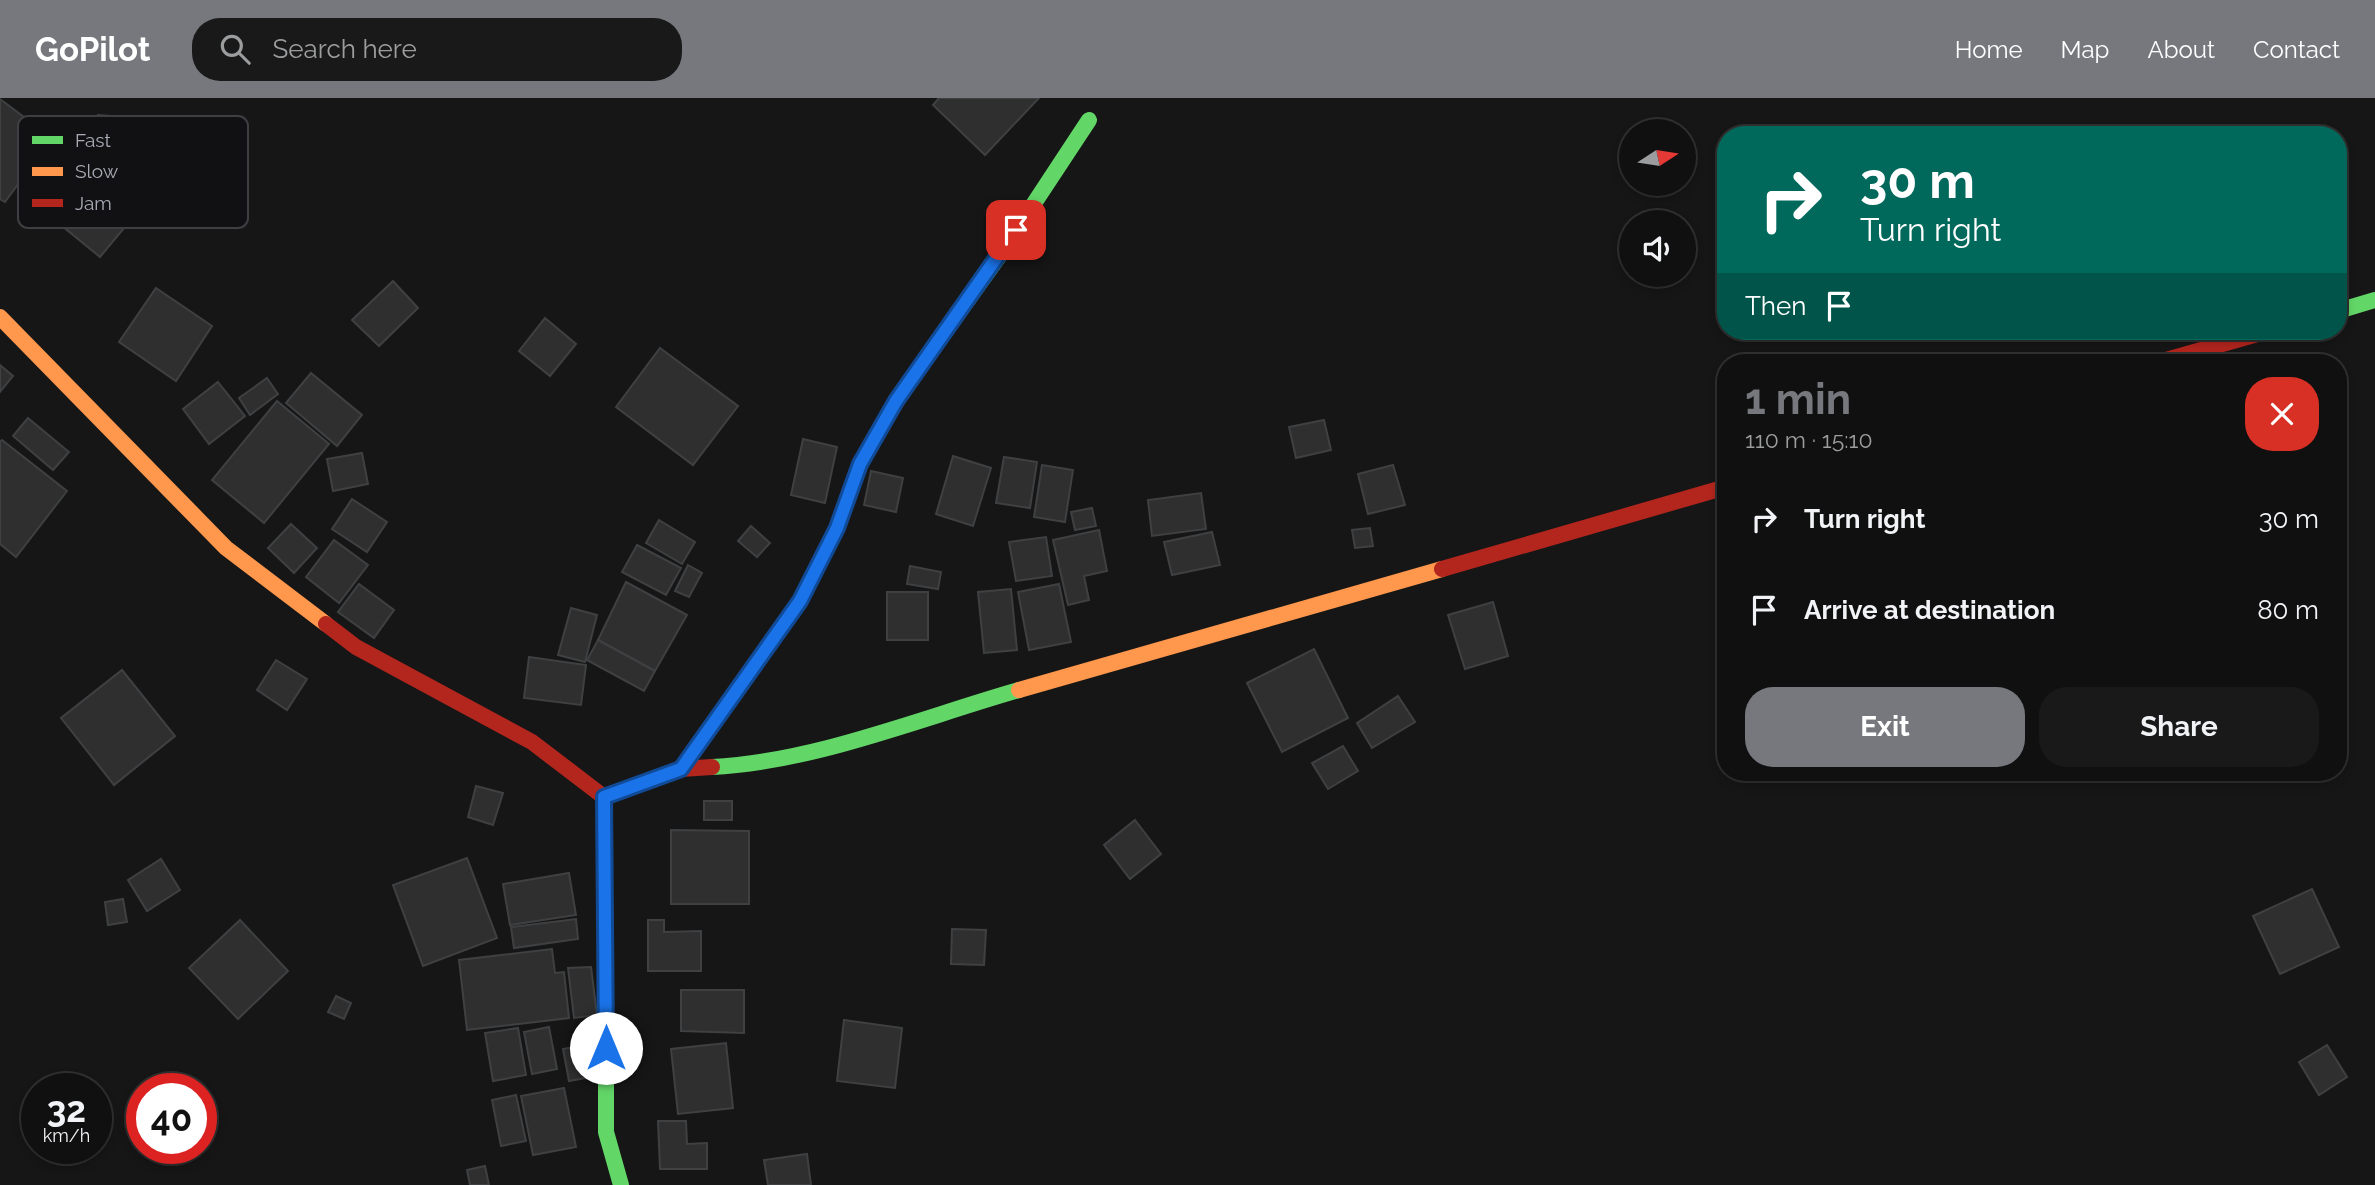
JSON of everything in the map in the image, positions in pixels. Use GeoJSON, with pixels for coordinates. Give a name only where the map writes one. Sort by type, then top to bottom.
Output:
{"type":"FeatureCollection","features":[{"type":"Feature","properties":{"kind":"street"},"geometry":{"type":"LineString","coordinates":[[681,769],[800,601],[837,528],[860,464],[896,401],[1002,252],[1088,120]]}},
{"type":"Feature","properties":{"kind":"street"},"geometry":{"type":"LineString","coordinates":[[2347,308],[2375,300]]}},
{"type":"Feature","properties":{"kind":"street"},"geometry":{"type":"LineString","coordinates":[[0,317],[226,548],[356,647],[532,742],[604,797]]}},
{"type":"Feature","properties":{"kind":"street"},"geometry":{"type":"LineString","coordinates":[[2187,354],[2236,340]]}},
{"type":"Feature","properties":{"kind":"street"},"geometry":{"type":"LineString","coordinates":[[604,797],[681,769],[737,766],[834,746],[964,706],[1717,490]]}},
{"type":"Feature","properties":{"kind":"street"},"geometry":{"type":"LineString","coordinates":[[604,797],[606,1132],[621,1185]]}},
{"type":"Feature","properties":{"kind":"building"},"geometry":{"type":"Polygon","coordinates":[[[939,98],[1039,98],[985,155],[933,105],[939,98]]]}},
{"type":"Feature","properties":{"kind":"building"},"geometry":{"type":"Polygon","coordinates":[[[0,99],[23,116],[18,116],[18,184],[5,202],[0,199],[0,99]]]}},
{"type":"Feature","properties":{"kind":"building"},"geometry":{"type":"Polygon","coordinates":[[[65,228],[124,228],[100,257],[65,228]]]}},
{"type":"Feature","properties":{"kind":"building"},"geometry":{"type":"Polygon","coordinates":[[[393,281],[418,308],[379,346],[352,320],[393,281]]]}},
{"type":"Feature","properties":{"kind":"building"},"geometry":{"type":"Polygon","coordinates":[[[156,288],[212,326],[176,381],[119,342],[156,288]]]}},
{"type":"Feature","properties":{"kind":"building"},"geometry":{"type":"Polygon","coordinates":[[[545,318],[576,344],[550,376],[519,351],[545,318]]]}},
{"type":"Feature","properties":{"kind":"building"},"geometry":{"type":"Polygon","coordinates":[[[660,348],[738,406],[693,465],[616,407],[660,348]]]}},
{"type":"Feature","properties":{"kind":"building"},"geometry":{"type":"Polygon","coordinates":[[[0,365],[13,376],[0,392],[0,365]]]}},
{"type":"Feature","properties":{"kind":"building"},"geometry":{"type":"Polygon","coordinates":[[[311,373],[362,415],[337,446],[286,403],[311,373]]]}},
{"type":"Feature","properties":{"kind":"building"},"geometry":{"type":"Polygon","coordinates":[[[267,378],[278,394],[250,415],[239,398],[267,378]]]}},
{"type":"Feature","properties":{"kind":"building"},"geometry":{"type":"Polygon","coordinates":[[[218,382],[245,416],[209,444],[183,409],[218,382]]]}},
{"type":"Feature","properties":{"kind":"building"},"geometry":{"type":"Polygon","coordinates":[[[277,401],[329,444],[264,523],[212,480],[277,401]]]}},
{"type":"Feature","properties":{"kind":"building"},"geometry":{"type":"Polygon","coordinates":[[[28,418],[69,452],[53,470],[13,436],[28,418]]]}},
{"type":"Feature","properties":{"kind":"building"},"geometry":{"type":"Polygon","coordinates":[[[1324,420],[1331,450],[1296,458],[1289,427],[1324,420]]]}},
{"type":"Feature","properties":{"kind":"building"},"geometry":{"type":"Polygon","coordinates":[[[803,439],[837,447],[825,503],[791,495],[803,439]]]}},
{"type":"Feature","properties":{"kind":"building"},"geometry":{"type":"Polygon","coordinates":[[[2,440],[67,491],[16,557],[0,544],[2,440]]]}},
{"type":"Feature","properties":{"kind":"building"},"geometry":{"type":"Polygon","coordinates":[[[362,453],[368,484],[333,491],[327,459],[362,453]]]}},
{"type":"Feature","properties":{"kind":"building"},"geometry":{"type":"Polygon","coordinates":[[[953,456],[991,468],[973,526],[936,514],[953,456]]]}},
{"type":"Feature","properties":{"kind":"building"},"geometry":{"type":"Polygon","coordinates":[[[1004,457],[1037,462],[1030,508],[996,503],[1004,457]]]}},
{"type":"Feature","properties":{"kind":"building"},"geometry":{"type":"Polygon","coordinates":[[[1042,465],[1073,470],[1065,522],[1034,517],[1042,465]]]}},
{"type":"Feature","properties":{"kind":"building"},"geometry":{"type":"Polygon","coordinates":[[[1393,465],[1405,505],[1368,514],[1358,474],[1393,465]]]}},
{"type":"Feature","properties":{"kind":"building"},"geometry":{"type":"Polygon","coordinates":[[[871,471],[903,478],[896,512],[864,505],[871,471]]]}},
{"type":"Feature","properties":{"kind":"building"},"geometry":{"type":"Polygon","coordinates":[[[1201,493],[1206,529],[1152,536],[1148,500],[1201,493]]]}},
{"type":"Feature","properties":{"kind":"building"},"geometry":{"type":"Polygon","coordinates":[[[352,499],[387,522],[367,552],[332,529],[352,499]]]}},
{"type":"Feature","properties":{"kind":"building"},"geometry":{"type":"Polygon","coordinates":[[[1092,508],[1096,526],[1075,530],[1071,512],[1092,508]]]}},
{"type":"Feature","properties":{"kind":"building"},"geometry":{"type":"Polygon","coordinates":[[[659,520],[695,542],[682,564],[646,543],[659,520]]]}},
{"type":"Feature","properties":{"kind":"building"},"geometry":{"type":"Polygon","coordinates":[[[291,524],[317,548],[294,573],[268,548],[291,524]]]}},
{"type":"Feature","properties":{"kind":"building"},"geometry":{"type":"Polygon","coordinates":[[[751,526],[770,543],[757,557],[738,541],[751,526]]]}},
{"type":"Feature","properties":{"kind":"building"},"geometry":{"type":"Polygon","coordinates":[[[1370,528],[1373,546],[1355,548],[1352,530],[1370,528]]]}},
{"type":"Feature","properties":{"kind":"building"},"geometry":{"type":"Polygon","coordinates":[[[1099,530],[1107,571],[1084,576],[1089,600],[1068,605],[1053,540],[1099,530]]]}},
{"type":"Feature","properties":{"kind":"building"},"geometry":{"type":"Polygon","coordinates":[[[1212,532],[1220,565],[1172,575],[1164,542],[1212,532]]]}},
{"type":"Feature","properties":{"kind":"building"},"geometry":{"type":"Polygon","coordinates":[[[1046,537],[1052,576],[1016,581],[1009,542],[1046,537]]]}},
{"type":"Feature","properties":{"kind":"building"},"geometry":{"type":"Polygon","coordinates":[[[334,540],[368,565],[339,603],[306,577],[334,540]]]}},
{"type":"Feature","properties":{"kind":"building"},"geometry":{"type":"Polygon","coordinates":[[[637,545],[681,568],[666,595],[622,572],[637,545]]]}},
{"type":"Feature","properties":{"kind":"building"},"geometry":{"type":"Polygon","coordinates":[[[688,565],[702,573],[689,597],[675,591],[688,565]]]}},
{"type":"Feature","properties":{"kind":"building"},"geometry":{"type":"Polygon","coordinates":[[[910,566],[941,572],[938,589],[907,584],[910,566]]]}},
{"type":"Feature","properties":{"kind":"building"},"geometry":{"type":"Polygon","coordinates":[[[626,582],[687,615],[655,671],[598,640],[626,582]]]}},
{"type":"Feature","properties":{"kind":"building"},"geometry":{"type":"Polygon","coordinates":[[[359,584],[394,610],[374,638],[338,612],[359,584]]]}},
{"type":"Feature","properties":{"kind":"building"},"geometry":{"type":"Polygon","coordinates":[[[1059,584],[1071,642],[1029,650],[1018,592],[1059,584]]]}},
{"type":"Feature","properties":{"kind":"building"},"geometry":{"type":"Polygon","coordinates":[[[1011,589],[1017,650],[984,653],[978,592],[1011,589]]]}},
{"type":"Feature","properties":{"kind":"building"},"geometry":{"type":"Polygon","coordinates":[[[887,592],[928,592],[928,640],[887,640],[887,592]]]}},
{"type":"Feature","properties":{"kind":"building"},"geometry":{"type":"Polygon","coordinates":[[[1493,602],[1508,656],[1465,669],[1448,615],[1493,602]]]}},
{"type":"Feature","properties":{"kind":"building"},"geometry":{"type":"Polygon","coordinates":[[[571,608],[597,615],[585,662],[558,655],[571,608]]]}},
{"type":"Feature","properties":{"kind":"building"},"geometry":{"type":"Polygon","coordinates":[[[598,640],[655,671],[644,691],[587,660],[598,640]]]}},
{"type":"Feature","properties":{"kind":"building"},"geometry":{"type":"Polygon","coordinates":[[[1314,649],[1348,718],[1282,752],[1247,683],[1314,649]]]}},
{"type":"Feature","properties":{"kind":"building"},"geometry":{"type":"Polygon","coordinates":[[[529,657],[586,665],[581,705],[524,698],[529,657]]]}},
{"type":"Feature","properties":{"kind":"building"},"geometry":{"type":"Polygon","coordinates":[[[276,660],[307,679],[287,710],[257,690],[276,660]]]}},
{"type":"Feature","properties":{"kind":"building"},"geometry":{"type":"Polygon","coordinates":[[[122,670],[175,736],[114,785],[61,718],[122,670]]]}},
{"type":"Feature","properties":{"kind":"building"},"geometry":{"type":"Polygon","coordinates":[[[1398,696],[1415,722],[1372,748],[1357,723],[1398,696]]]}},
{"type":"Feature","properties":{"kind":"building"},"geometry":{"type":"Polygon","coordinates":[[[1343,746],[1358,771],[1328,789],[1312,763],[1343,746]]]}},
{"type":"Feature","properties":{"kind":"building"},"geometry":{"type":"Polygon","coordinates":[[[476,786],[503,793],[493,825],[468,817],[476,786]]]}},
{"type":"Feature","properties":{"kind":"building"},"geometry":{"type":"Polygon","coordinates":[[[704,801],[732,801],[732,820],[704,820],[704,801]]]}},
{"type":"Feature","properties":{"kind":"building"},"geometry":{"type":"Polygon","coordinates":[[[1135,820],[1161,854],[1130,879],[1104,845],[1135,820]]]}},
{"type":"Feature","properties":{"kind":"building"},"geometry":{"type":"Polygon","coordinates":[[[671,830],[749,831],[749,904],[671,904],[671,830]]]}},
{"type":"Feature","properties":{"kind":"building"},"geometry":{"type":"Polygon","coordinates":[[[467,858],[497,938],[423,966],[393,885],[467,858]]]}},
{"type":"Feature","properties":{"kind":"building"},"geometry":{"type":"Polygon","coordinates":[[[161,859],[180,890],[147,911],[128,880],[161,859]]]}},
{"type":"Feature","properties":{"kind":"building"},"geometry":{"type":"Polygon","coordinates":[[[569,873],[576,915],[510,925],[503,884],[569,873]]]}},
{"type":"Feature","properties":{"kind":"building"},"geometry":{"type":"Polygon","coordinates":[[[2312,889],[2339,947],[2280,974],[2253,916],[2312,889]]]}},
{"type":"Feature","properties":{"kind":"building"},"geometry":{"type":"Polygon","coordinates":[[[123,899],[127,922],[108,925],[105,902],[123,899]]]}},
{"type":"Feature","properties":{"kind":"building"},"geometry":{"type":"Polygon","coordinates":[[[576,919],[578,939],[514,948],[511,927],[576,919]]]}},
{"type":"Feature","properties":{"kind":"building"},"geometry":{"type":"Polygon","coordinates":[[[240,920],[288,971],[238,1019],[189,968],[240,920]]]}},
{"type":"Feature","properties":{"kind":"building"},"geometry":{"type":"Polygon","coordinates":[[[648,920],[664,920],[664,932],[701,931],[701,971],[648,971],[648,920]]]}},
{"type":"Feature","properties":{"kind":"building"},"geometry":{"type":"Polygon","coordinates":[[[952,929],[986,930],[984,965],[951,964],[952,929]]]}},
{"type":"Feature","properties":{"kind":"building"},"geometry":{"type":"Polygon","coordinates":[[[552,949],[555,973],[564,972],[569,1018],[467,1030],[459,960],[552,949]]]}},
{"type":"Feature","properties":{"kind":"building"},"geometry":{"type":"Polygon","coordinates":[[[591,967],[597,1015],[574,1018],[568,968],[591,967]]]}},
{"type":"Feature","properties":{"kind":"building"},"geometry":{"type":"Polygon","coordinates":[[[681,990],[744,990],[744,1033],[681,1031],[681,990]]]}},
{"type":"Feature","properties":{"kind":"building"},"geometry":{"type":"Polygon","coordinates":[[[336,996],[351,1003],[344,1019],[328,1012],[336,996]]]}},
{"type":"Feature","properties":{"kind":"building"},"geometry":{"type":"Polygon","coordinates":[[[844,1020],[902,1028],[895,1088],[837,1081],[844,1020]]]}},
{"type":"Feature","properties":{"kind":"building"},"geometry":{"type":"Polygon","coordinates":[[[549,1027],[557,1069],[532,1074],[524,1032],[549,1027]]]}},
{"type":"Feature","properties":{"kind":"building"},"geometry":{"type":"Polygon","coordinates":[[[518,1028],[526,1075],[493,1081],[485,1033],[518,1028]]]}},
{"type":"Feature","properties":{"kind":"building"},"geometry":{"type":"Polygon","coordinates":[[[726,1043],[733,1108],[678,1114],[671,1049],[726,1043]]]}},
{"type":"Feature","properties":{"kind":"building"},"geometry":{"type":"Polygon","coordinates":[[[590,1044],[596,1076],[569,1081],[563,1049],[590,1044]]]}},
{"type":"Feature","properties":{"kind":"building"},"geometry":{"type":"Polygon","coordinates":[[[2327,1045],[2347,1077],[2319,1095],[2299,1062],[2327,1045]]]}},
{"type":"Feature","properties":{"kind":"building"},"geometry":{"type":"Polygon","coordinates":[[[564,1088],[576,1147],[533,1155],[521,1096],[564,1088]]]}},
{"type":"Feature","properties":{"kind":"building"},"geometry":{"type":"Polygon","coordinates":[[[516,1095],[526,1141],[501,1146],[492,1100],[516,1095]]]}},
{"type":"Feature","properties":{"kind":"building"},"geometry":{"type":"Polygon","coordinates":[[[658,1121],[686,1121],[687,1144],[707,1143],[707,1169],[660,1169],[658,1121]]]}},
{"type":"Feature","properties":{"kind":"building"},"geometry":{"type":"Polygon","coordinates":[[[807,1154],[811,1185],[768,1185],[764,1160],[807,1154]]]}},
{"type":"Feature","properties":{"kind":"building"},"geometry":{"type":"Polygon","coordinates":[[[485,1166],[489,1185],[470,1185],[467,1170],[485,1166]]]}},
{"type":"Feature","properties":{"kind":"traffic: fast"},"geometry":{"type":"LineString","coordinates":[[904,389],[1002,252],[1089,120]]}},
{"type":"Feature","properties":{"kind":"traffic: fast"},"geometry":{"type":"LineString","coordinates":[[2347,308],[2375,300]]}},
{"type":"Feature","properties":{"kind":"traffic: fast"},"geometry":{"type":"LineString","coordinates":[[712,767],[789,757],[828,748],[1019,690]]}},
{"type":"Feature","properties":{"kind":"traffic: fast"},"geometry":{"type":"LineString","coordinates":[[606,1062],[606,1132],[621,1185]]}},
{"type":"Feature","properties":{"kind":"traffic: slow"},"geometry":{"type":"LineString","coordinates":[[0,317],[226,548],[326,624]]}},
{"type":"Feature","properties":{"kind":"traffic: slow"},"geometry":{"type":"LineString","coordinates":[[1019,690],[1442,569]]}},
{"type":"Feature","properties":{"kind":"traffic: slow"},"geometry":{"type":"LineString","coordinates":[[604,797],[606,1062]]}},
{"type":"Feature","properties":{"kind":"traffic: jam"},"geometry":{"type":"LineString","coordinates":[[2187,354],[2236,340]]}},
{"type":"Feature","properties":{"kind":"traffic: jam"},"geometry":{"type":"LineString","coordinates":[[681,769],[800,601],[837,528],[860,464],[904,389]]}},
{"type":"Feature","properties":{"kind":"traffic: jam"},"geometry":{"type":"LineString","coordinates":[[1442,569],[1717,490]]}},
{"type":"Feature","properties":{"kind":"traffic: jam"},"geometry":{"type":"LineString","coordinates":[[326,624],[356,647],[532,742],[604,797],[681,769],[712,767]]}},
{"type":"Feature","properties":{"kind":"route"},"geometry":{"type":"LineString","coordinates":[[606,1048],[604,797],[681,769],[800,601],[837,528],[860,464],[879,429],[1016,230]]}}]}
